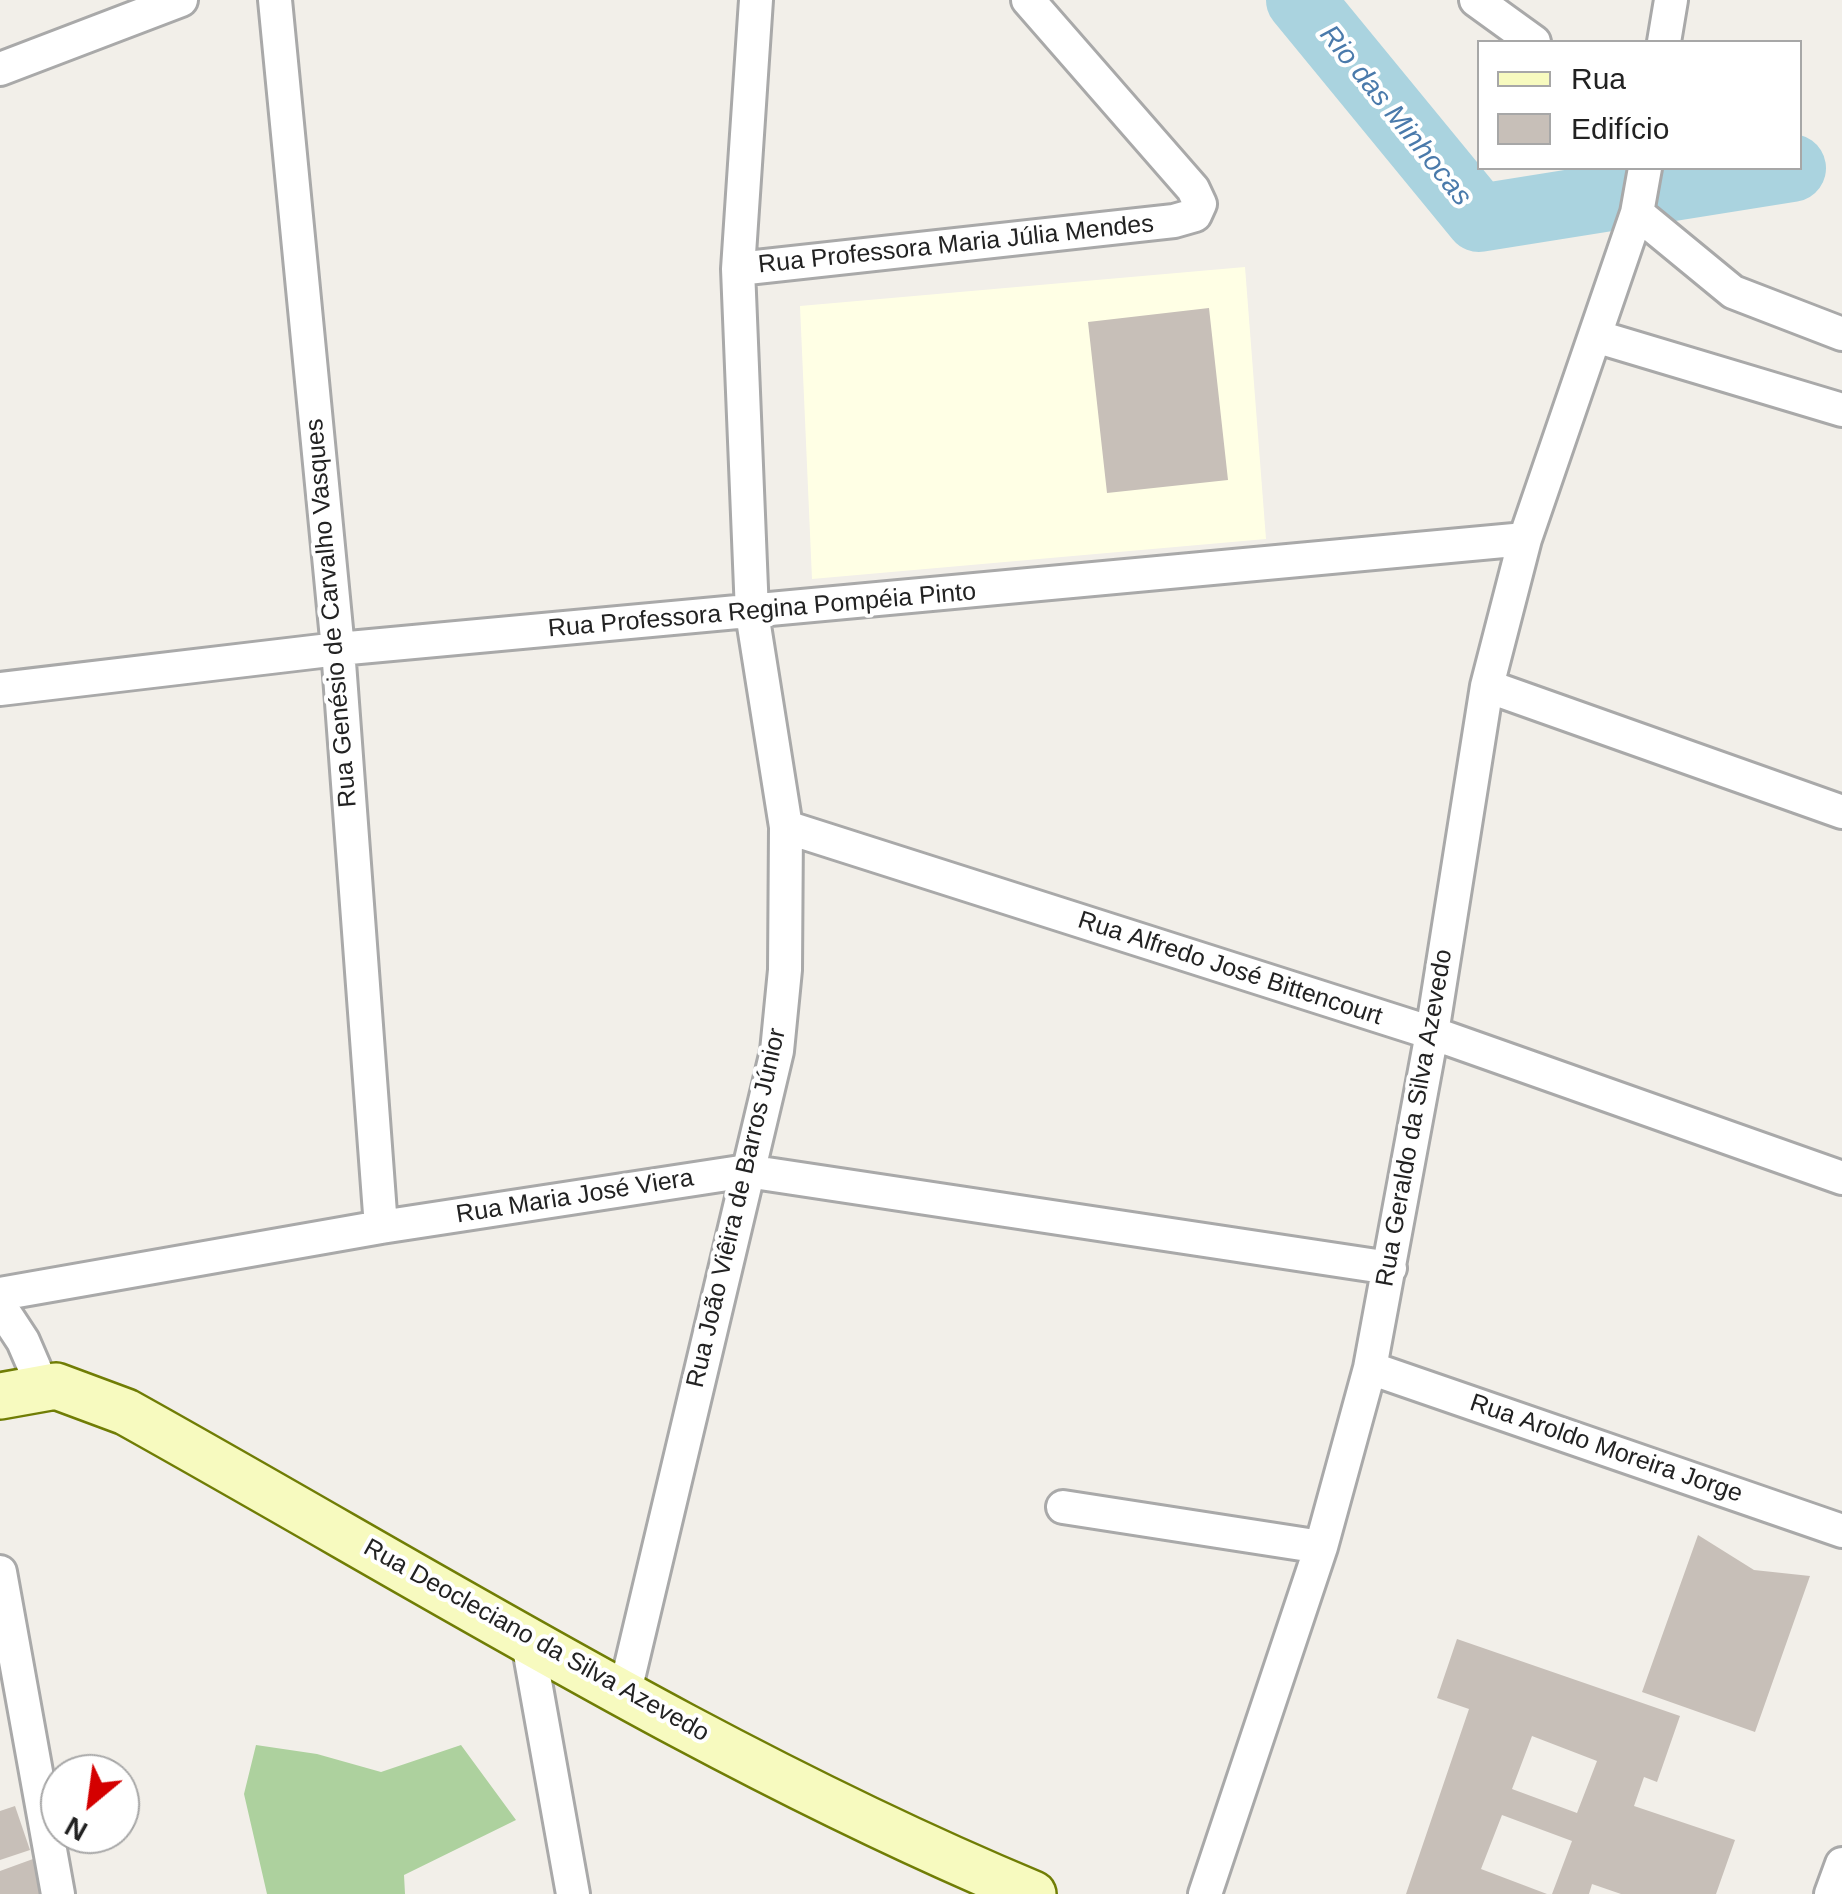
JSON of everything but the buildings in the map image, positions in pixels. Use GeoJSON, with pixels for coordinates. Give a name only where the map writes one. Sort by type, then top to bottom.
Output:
{"type":"FeatureCollection","features":[{"type":"Feature","properties":{"kind":"main road","name":"Rua Deocleciano da Silva Azevedo"},"geometry":{"type":"LineString","coordinates":[[21,1390],[88,1396],[126,1412],[624,1691],[986,1884],[1033,1894]]}},
{"type":"Feature","properties":{"kind":"street"},"geometry":{"type":"LineString","coordinates":[[0,70],[181,0]]}},
{"type":"Feature","properties":{"kind":"street","name":"Rua Genésio de Carvalho Vasques"},"geometry":{"type":"LineString","coordinates":[[275,0],[338,650],[381,1227]]}},
{"type":"Feature","properties":{"kind":"street","name":"Rua João Viêira de Barros Júnior"},"geometry":{"type":"LineString","coordinates":[[624,1691],[777,1051],[782,1013],[786,828],[752,612],[738,269],[756,0]]}},
{"type":"Feature","properties":{"kind":"street","name":"Rua Professora Maria Júlia Mendes"},"geometry":{"type":"LineString","coordinates":[[738,269],[1174,222],[1199,210],[1193,189],[1028,0]]}},
{"type":"Feature","properties":{"kind":"street"},"geometry":{"type":"LineString","coordinates":[[1476,0],[1531,40]]}},
{"type":"Feature","properties":{"kind":"street"},"geometry":{"type":"LineString","coordinates":[[1664,40],[1671,0]]}},
{"type":"Feature","properties":{"kind":"street","name":"Rua Geraldo da Silva Azevedo"},"geometry":{"type":"LineString","coordinates":[[1205,1894],[1321,1548],[1370,1368],[1432,1033],[1487,686],[1525,539],[1638,208],[1645,170]]}},
{"type":"Feature","properties":{"kind":"street"},"geometry":{"type":"LineString","coordinates":[[1638,208],[1733,292],[1842,334]]}},
{"type":"Feature","properties":{"kind":"street"},"geometry":{"type":"LineString","coordinates":[[1596,336],[1842,410]]}},
{"type":"Feature","properties":{"kind":"street","name":"Rua Professora Regina Pompéia Pinto"},"geometry":{"type":"LineString","coordinates":[[0,689],[338,650],[1525,539]]}},
{"type":"Feature","properties":{"kind":"street"},"geometry":{"type":"LineString","coordinates":[[1487,686],[1842,812]]}},
{"type":"Feature","properties":{"kind":"street","name":"Rua Alfredo José Bittencourt"},"geometry":{"type":"LineString","coordinates":[[786,828],[1432,1033],[1842,1178]]}},
{"type":"Feature","properties":{"kind":"street","name":"Rua Maria José Viera"},"geometry":{"type":"LineString","coordinates":[[0,1294],[381,1227],[747,1171],[1390,1268]]}},
{"type":"Feature","properties":{"kind":"street"},"geometry":{"type":"LineString","coordinates":[[0,1306],[21,1390]]}},
{"type":"Feature","properties":{"kind":"street","name":"Rua Aroldo Moreira Jorge"},"geometry":{"type":"LineString","coordinates":[[1370,1368],[1842,1531]]}},
{"type":"Feature","properties":{"kind":"street"},"geometry":{"type":"LineString","coordinates":[[1063,1508],[1321,1548]]}},
{"type":"Feature","properties":{"kind":"street"},"geometry":{"type":"LineString","coordinates":[[0,1572],[58,1894]]}},
{"type":"Feature","properties":{"kind":"street"},"geometry":{"type":"LineString","coordinates":[[528,1637],[573,1894]]}},
{"type":"Feature","properties":{"kind":"street"},"geometry":{"type":"LineString","coordinates":[[1831,1894],[1842,1864]]}},
{"type":"Feature","properties":{"kind":"shaded area"},"geometry":{"type":"Polygon","coordinates":[[[1245,267],[1266,539],[812,579],[800,306],[1245,267]]]}},
{"type":"Feature","properties":{"kind":"green space"},"geometry":{"type":"Polygon","coordinates":[[[256,1745],[317,1754],[381,1772],[461,1745],[516,1820],[404,1875],[405,1894],[267,1894],[244,1794],[256,1745]]]}},
{"type":"Feature","properties":{"kind":"waterway","name":"Rio das Minhocas"},"geometry":{"type":"LineString","coordinates":[[1300,0],[1479,218],[1779,170]]}}]}
